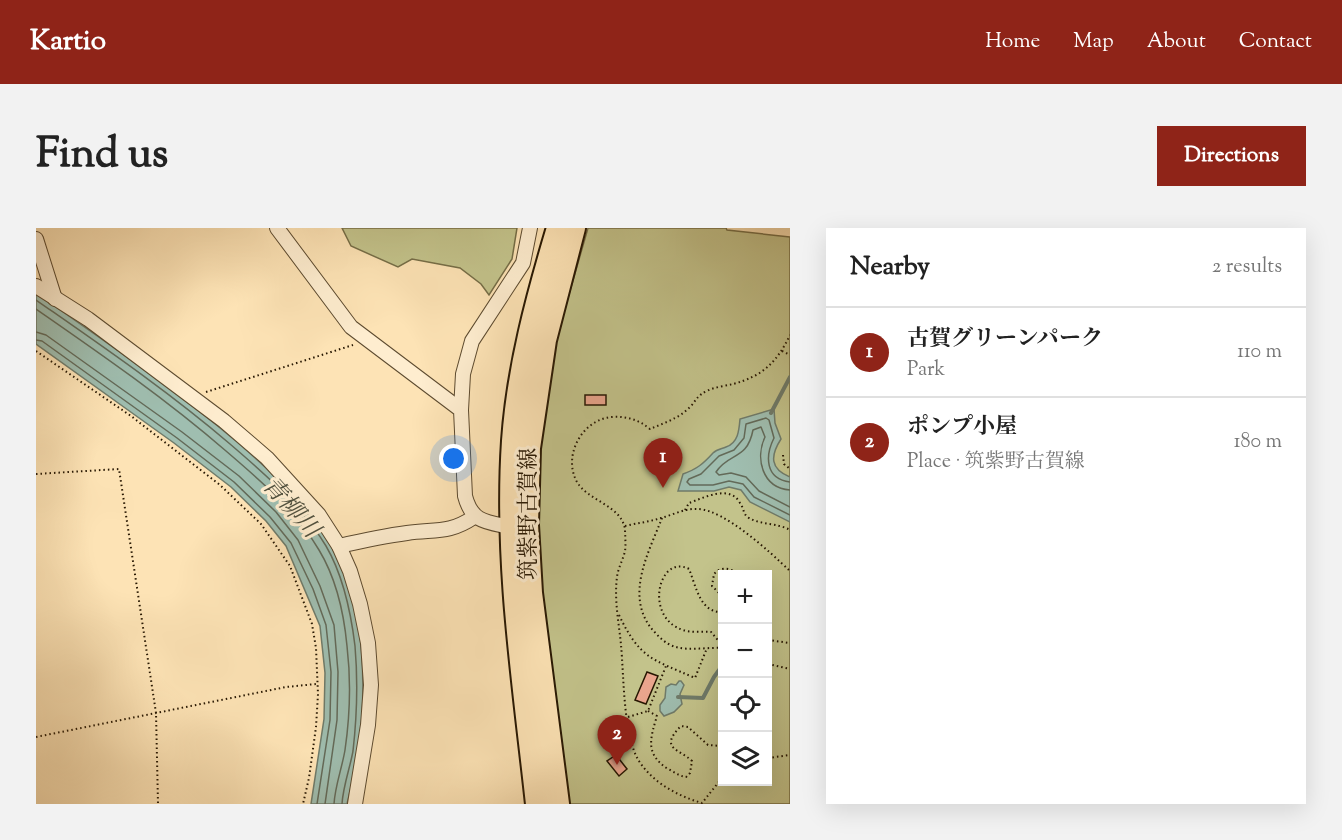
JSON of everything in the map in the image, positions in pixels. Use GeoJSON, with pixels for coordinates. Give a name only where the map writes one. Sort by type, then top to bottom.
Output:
{"type":"FeatureCollection","features":[{"type":"Feature","properties":{"kind":"main road","name":"筑紫野古賀線"},"geometry":{"type":"LineString","coordinates":[[537,804],[514,593],[511,527],[513,441],[527,344],[558,228]]}},
{"type":"Feature","properties":{"kind":"main road","name":"筑紫野古賀線"},"geometry":{"type":"LineString","coordinates":[[558,804],[531,593],[527,525],[529,448],[545,340],[574,228]]}},
{"type":"Feature","properties":{"kind":"street"},"geometry":{"type":"LineString","coordinates":[[277,228],[351,327],[460,410]]}},
{"type":"Feature","properties":{"kind":"street"},"geometry":{"type":"LineString","coordinates":[[511,527],[474,517],[465,496],[460,410],[463,374],[472,341],[523,263],[530,228]]}},
{"type":"Feature","properties":{"kind":"street"},"geometry":{"type":"LineString","coordinates":[[36,239],[55,299]]}},
{"type":"Feature","properties":{"kind":"street"},"geometry":{"type":"LineString","coordinates":[[36,286],[88,319],[224,421],[267,458],[319,516],[339,546],[350,571],[360,604],[368,643],[370,685],[368,725],[355,804]]}},
{"type":"Feature","properties":{"kind":"street"},"geometry":{"type":"LineString","coordinates":[[339,546],[408,533],[449,530],[461,526],[474,517]]}},
{"type":"Feature","properties":{"kind":"path"},"geometry":{"type":"LineString","coordinates":[[191,396],[355,345],[360,334]]}},
{"type":"Feature","properties":{"kind":"path"},"geometry":{"type":"LineString","coordinates":[[718,784],[703,804],[692,802],[659,783],[649,775],[638,760],[632,746],[627,717],[618,614],[617,576],[625,551],[625,526],[616,514],[588,494],[577,482],[573,452],[582,434],[599,420],[623,417],[639,421],[650,429],[670,421],[690,407],[697,396],[708,390],[747,380],[764,372],[782,351],[790,335]]}},
{"type":"Feature","properties":{"kind":"path"},"geometry":{"type":"LineString","coordinates":[[36,351],[177,450],[220,485],[261,524],[290,566],[312,624],[316,648],[316,727],[303,804]]}},
{"type":"Feature","properties":{"kind":"path"},"geometry":{"type":"LineString","coordinates":[[782,351],[790,355]]}},
{"type":"Feature","properties":{"kind":"path"},"geometry":{"type":"LineString","coordinates":[[783,455],[784,464],[790,469]]}},
{"type":"Feature","properties":{"kind":"path"},"geometry":{"type":"LineString","coordinates":[[36,474],[119,469],[156,713],[158,804]]}},
{"type":"Feature","properties":{"kind":"path"},"geometry":{"type":"LineString","coordinates":[[685,510],[689,503],[728,493],[736,497],[745,516],[751,520],[790,530]]}},
{"type":"Feature","properties":{"kind":"path"},"geometry":{"type":"LineString","coordinates":[[625,526],[662,518],[685,510],[699,509],[736,526],[790,571]]}},
{"type":"Feature","properties":{"kind":"path"},"geometry":{"type":"LineString","coordinates":[[662,518],[640,577],[641,610],[655,633],[676,647],[718,647]]}},
{"type":"Feature","properties":{"kind":"path"},"geometry":{"type":"LineString","coordinates":[[718,612],[707,608],[700,599],[689,569],[673,568],[661,582],[658,603],[663,616],[671,624],[686,631],[711,632],[718,641]]}},
{"type":"Feature","properties":{"kind":"path"},"geometry":{"type":"LineString","coordinates":[[718,572],[714,574],[712,586],[718,591]]}},
{"type":"Feature","properties":{"kind":"path"},"geometry":{"type":"LineString","coordinates":[[618,614],[630,638],[643,652],[655,661],[694,678],[707,648]]}},
{"type":"Feature","properties":{"kind":"path"},"geometry":{"type":"LineString","coordinates":[[772,641],[790,644]]}},
{"type":"Feature","properties":{"kind":"path"},"geometry":{"type":"LineString","coordinates":[[772,665],[790,669]]}},
{"type":"Feature","properties":{"kind":"path"},"geometry":{"type":"LineString","coordinates":[[648,711],[666,666]]}},
{"type":"Feature","properties":{"kind":"path"},"geometry":{"type":"LineString","coordinates":[[36,737],[286,687],[317,684]]}},
{"type":"Feature","properties":{"kind":"path"},"geometry":{"type":"LineString","coordinates":[[627,717],[648,711],[657,716],[650,740],[654,756],[662,765],[681,777],[686,777],[690,773],[692,761],[677,753],[672,745],[672,737],[681,726],[688,727],[708,745],[718,746]]}},
{"type":"Feature","properties":{"kind":"path"},"geometry":{"type":"LineString","coordinates":[[772,757],[790,755]]}},
{"type":"Feature","properties":{"kind":"green space"},"geometry":{"type":"Polygon","coordinates":[[[342,228],[517,228],[512,259],[489,295],[481,284],[460,268],[412,259],[398,267],[351,246],[342,228]]]}},
{"type":"Feature","properties":{"kind":"green space"},"geometry":{"type":"Polygon","coordinates":[[[588,228],[726,228],[727,230],[790,237],[790,804],[563,804],[535,574],[538,403],[588,228]]]}},
{"type":"Feature","properties":{"kind":"water","name":"青柳川"},"geometry":{"type":"Polygon","coordinates":[[[36,293],[163,384],[237,442],[294,495],[330,541],[348,580],[362,653],[363,702],[359,751],[347,804],[311,804],[324,719],[325,673],[320,626],[286,546],[266,521],[231,487],[36,344],[36,293]]]}},
{"type":"Feature","properties":{"kind":"water"},"geometry":{"type":"Polygon","coordinates":[[[774,409],[775,423],[781,439],[775,451],[774,461],[775,466],[783,474],[790,477],[790,522],[750,502],[741,490],[729,487],[714,491],[678,491],[683,474],[700,466],[716,451],[733,443],[740,419],[774,409]]]}},
{"type":"Feature","properties":{"kind":"water"},"geometry":{"type":"Polygon","coordinates":[[[679,681],[684,685],[680,694],[682,704],[674,712],[664,716],[660,711],[660,705],[665,698],[666,687],[671,684],[676,685],[679,681]]]}},
{"type":"Feature","properties":{"kind":"building"},"geometry":{"type":"Polygon","coordinates":[[[585,395],[606,395],[606,405],[585,405],[585,395]]]}},
{"type":"Feature","properties":{"kind":"building"},"geometry":{"type":"Polygon","coordinates":[[[647,672],[658,676],[646,704],[635,700],[647,672]]]}},
{"type":"Feature","properties":{"kind":"building"},"geometry":{"type":"Polygon","coordinates":[[[616,755],[627,769],[619,776],[607,761],[616,755]]]}},
{"type":"Feature","properties":{"kind":"waterway"},"geometry":{"type":"LineString","coordinates":[[771,413],[790,377]]}},
{"type":"Feature","properties":{"kind":"waterway"},"geometry":{"type":"LineString","coordinates":[[678,697],[703,698],[718,672]]}},
{"type":"Feature","properties":{"kind":"place","name":"古賀グリーンパーク"},"geometry":{"type":"Point","coordinates":[663,488]}},
{"type":"Feature","properties":{"kind":"place","name":"ポンプ小屋"},"geometry":{"type":"Point","coordinates":[617,765]}}]}
